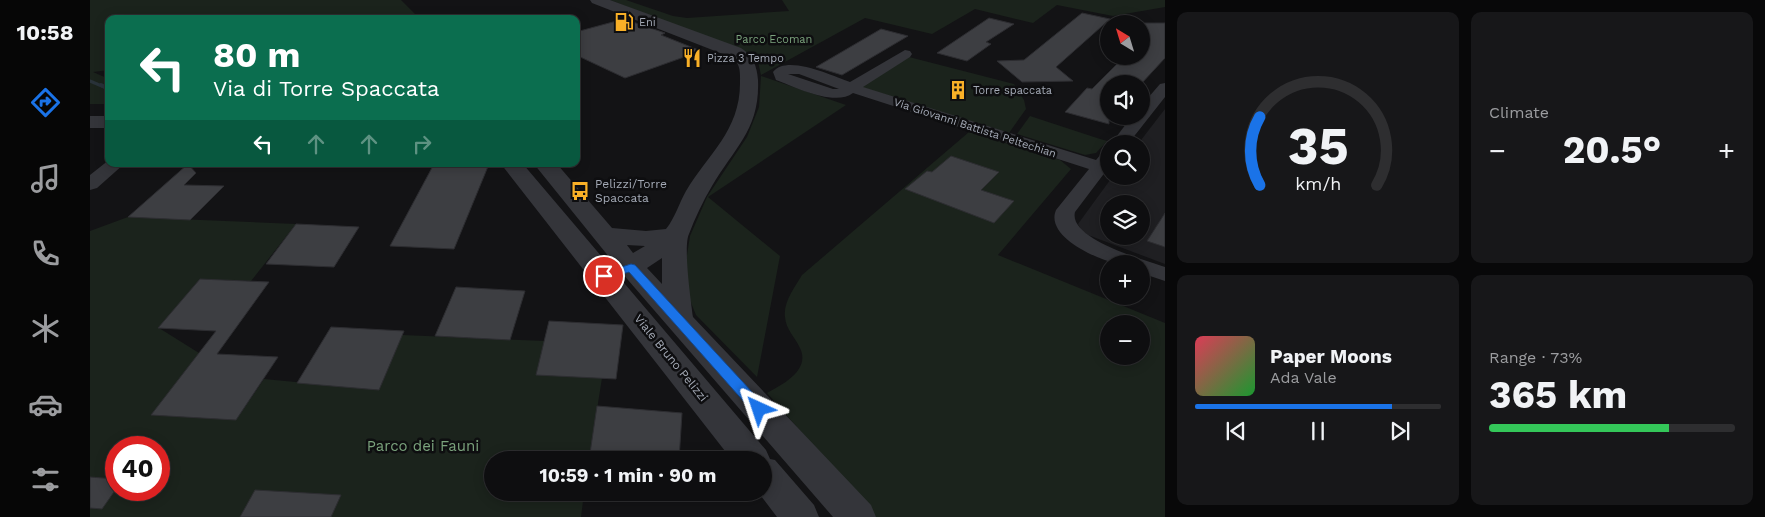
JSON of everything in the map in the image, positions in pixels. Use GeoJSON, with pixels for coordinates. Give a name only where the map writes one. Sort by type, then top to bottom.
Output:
{"type":"FeatureCollection","features":[{"type":"Feature","properties":{"kind":"street"},"geometry":{"type":"LineString","coordinates":[[597,0],[735,52],[747,62],[749,94],[744,120],[732,142],[700,185],[676,241],[675,275],[679,320]]}},
{"type":"Feature","properties":{"kind":"street","name":"Via Giovanni Battista Peltechian"},"geometry":{"type":"LineString","coordinates":[[904,54],[850,88],[1100,161]]}},
{"type":"Feature","properties":{"kind":"street"},"geometry":{"type":"LineString","coordinates":[[1150,105],[1165,87]]}},
{"type":"Feature","properties":{"kind":"street"},"geometry":{"type":"LineString","coordinates":[[90,111],[105,111]]}},
{"type":"Feature","properties":{"kind":"street"},"geometry":{"type":"LineString","coordinates":[[90,122],[105,122]]}},
{"type":"Feature","properties":{"kind":"street"},"geometry":{"type":"LineString","coordinates":[[1126,135],[1134,125]]}},
{"type":"Feature","properties":{"kind":"street"},"geometry":{"type":"LineString","coordinates":[[90,184],[111,167]]}},
{"type":"Feature","properties":{"kind":"street","name":"Viale Bruno Pelizzi"},"geometry":{"type":"LineString","coordinates":[[515,167],[618,272],[679,320],[857,517]]}},
{"type":"Feature","properties":{"kind":"street","name":"Viale Bruno Pelizzi"},"geometry":{"type":"LineString","coordinates":[[547,167],[603,234],[618,272],[747,451]]}},
{"type":"Feature","properties":{"kind":"street"},"geometry":{"type":"LineString","coordinates":[[1100,167],[1069,205],[1064,214],[1064,222],[1073,234],[1083,242],[1114,255]]}},
{"type":"Feature","properties":{"kind":"street"},"geometry":{"type":"LineString","coordinates":[[603,234],[643,240],[676,241]]}},
{"type":"Feature","properties":{"kind":"street"},"geometry":{"type":"LineString","coordinates":[[618,272],[650,261],[676,241]]}},
{"type":"Feature","properties":{"kind":"street"},"geometry":{"type":"LineString","coordinates":[[1150,269],[1165,274]]}},
{"type":"Feature","properties":{"kind":"street"},"geometry":{"type":"LineString","coordinates":[[772,483],[800,517]]}},
{"type":"Feature","properties":{"kind":"shaded area"},"geometry":{"type":"Polygon","coordinates":[[[1165,109],[1165,264],[1150,258],[1150,255],[1141,255],[1115,245],[1150,245],[1150,195],[1100,195],[1100,240],[1082,231],[1078,224],[1106,185],[1150,185],[1150,135],[1145,135],[1165,109]]]}},
{"type":"Feature","properties":{"kind":"green space"},"geometry":{"type":"Polygon","coordinates":[[[90,0],[401,0],[416,15],[105,15],[105,70],[93,72],[105,77],[105,104],[90,104],[90,0]]]}},
{"type":"Feature","properties":{"kind":"green space","name":"Parco Ecoman"},"geometry":{"type":"Polygon","coordinates":[[[610,0],[626,0],[673,16],[687,18],[789,11],[782,0],[1165,0],[1165,7],[1119,15],[1108,15],[1057,5],[1033,23],[975,9],[932,34],[865,18],[761,75],[758,62],[751,54],[610,0]]]}},
{"type":"Feature","properties":{"kind":"green space"},"geometry":{"type":"Polygon","coordinates":[[[909,57],[1014,84],[1024,100],[1026,109],[1009,133],[861,87],[909,57]]]}},
{"type":"Feature","properties":{"kind":"green space"},"geometry":{"type":"Polygon","coordinates":[[[761,76],[846,105],[708,197],[780,256],[757,377],[696,315],[687,293],[687,255],[690,236],[707,197],[747,137],[759,107],[761,76]]]}},
{"type":"Feature","properties":{"kind":"green space"},"geometry":{"type":"Polygon","coordinates":[[[1030,116],[1100,139],[1100,149],[1096,153],[1085,155],[1017,134],[1030,116]]]}},
{"type":"Feature","properties":{"kind":"green space"},"geometry":{"type":"Polygon","coordinates":[[[969,132],[1060,160],[1071,169],[998,255],[1100,297],[1100,305],[1121,305],[1145,315],[1100,315],[1100,365],[1150,365],[1150,317],[1165,323],[1165,517],[876,517],[767,393],[793,376],[801,364],[800,348],[787,326],[785,317],[790,295],[802,275],[969,132]]]}},
{"type":"Feature","properties":{"kind":"green space","name":"Parco dei Fauni"},"geometry":{"type":"Polygon","coordinates":[[[128,217],[296,224],[251,281],[200,279],[159,328],[199,353],[152,415],[236,420],[264,379],[379,390],[402,335],[545,341],[602,378],[590,451],[484,451],[484,501],[583,501],[581,517],[90,517],[90,231],[128,217]]]}},
{"type":"Feature","properties":{"kind":"building"},"geometry":{"type":"Polygon","coordinates":[[[1082,13],[1100,17],[1100,28],[1056,67],[1073,81],[1022,82],[997,61],[1024,60],[1082,13]]]}},
{"type":"Feature","properties":{"kind":"building"},"geometry":{"type":"Polygon","coordinates":[[[989,18],[1014,24],[986,42],[991,44],[967,61],[937,53],[989,18]]]}},
{"type":"Feature","properties":{"kind":"building"},"geometry":{"type":"Polygon","coordinates":[[[624,19],[665,33],[661,35],[701,51],[625,78],[580,57],[580,31],[624,19]]]}},
{"type":"Feature","properties":{"kind":"building"},"geometry":{"type":"Polygon","coordinates":[[[1150,23],[1165,23],[1165,58],[1149,75],[1106,75],[1116,65],[1150,65],[1150,23]]]}},
{"type":"Feature","properties":{"kind":"building"},"geometry":{"type":"Polygon","coordinates":[[[881,29],[908,36],[842,75],[816,67],[881,29]]]}},
{"type":"Feature","properties":{"kind":"building"},"geometry":{"type":"Polygon","coordinates":[[[1100,81],[1100,122],[1065,112],[1087,88],[1092,89],[1100,81]]]}},
{"type":"Feature","properties":{"kind":"building"},"geometry":{"type":"Polygon","coordinates":[[[951,156],[999,172],[981,190],[1014,201],[994,223],[905,189],[927,171],[932,172],[951,156]]]}},
{"type":"Feature","properties":{"kind":"building"},"geometry":{"type":"Polygon","coordinates":[[[185,167],[191,167],[196,173],[184,185],[224,186],[190,220],[128,217],[185,167]]]}},
{"type":"Feature","properties":{"kind":"building"},"geometry":{"type":"Polygon","coordinates":[[[432,167],[488,167],[454,249],[390,246],[432,167]]]}},
{"type":"Feature","properties":{"kind":"building"},"geometry":{"type":"Polygon","coordinates":[[[1165,213],[1165,247],[1150,242],[1150,236],[1165,213]]]}},
{"type":"Feature","properties":{"kind":"building"},"geometry":{"type":"Polygon","coordinates":[[[296,224],[359,227],[334,267],[266,264],[296,224]]]}},
{"type":"Feature","properties":{"kind":"building"},"geometry":{"type":"Polygon","coordinates":[[[200,279],[269,282],[217,354],[278,357],[236,420],[151,415],[216,331],[158,328],[200,279]]]}},
{"type":"Feature","properties":{"kind":"building"},"geometry":{"type":"Polygon","coordinates":[[[456,287],[525,291],[510,340],[435,336],[456,287]]]}},
{"type":"Feature","properties":{"kind":"building"},"geometry":{"type":"Polygon","coordinates":[[[549,321],[623,325],[616,379],[536,375],[549,321]]]}},
{"type":"Feature","properties":{"kind":"building"},"geometry":{"type":"Polygon","coordinates":[[[331,327],[404,331],[379,390],[297,383],[331,327]]]}},
{"type":"Feature","properties":{"kind":"building"},"geometry":{"type":"Polygon","coordinates":[[[597,406],[682,413],[680,451],[590,451],[597,406]]]}},
{"type":"Feature","properties":{"kind":"building"},"geometry":{"type":"Polygon","coordinates":[[[90,477],[105,478],[105,501],[108,501],[102,509],[90,508],[90,477]]]}},
{"type":"Feature","properties":{"kind":"building"},"geometry":{"type":"Polygon","coordinates":[[[255,490],[341,495],[331,517],[240,517],[255,490]]]}},
{"type":"Feature","properties":{"kind":"waterway"},"geometry":{"type":"LineString","coordinates":[[90,81],[104,87]]}},
{"type":"Feature","properties":{"kind":"waterway"},"geometry":{"type":"LineString","coordinates":[[101,85],[105,87]]}},
{"type":"Feature","properties":{"kind":"place","name":"Eni"},"geometry":{"type":"Point","coordinates":[624,22]}},
{"type":"Feature","properties":{"kind":"place","name":"Pizza 3 Tempo"},"geometry":{"type":"Point","coordinates":[692,58]}},
{"type":"Feature","properties":{"kind":"place","name":"Torre spaccata"},"geometry":{"type":"Point","coordinates":[958,90]}},
{"type":"Feature","properties":{"kind":"place","name":"Pelizzi/Torre Spaccata"},"geometry":{"type":"Point","coordinates":[580,191]}},
{"type":"Feature","properties":{"kind":"route"},"geometry":{"type":"LineString","coordinates":[[604,276],[631,267],[759,409]]}}]}
